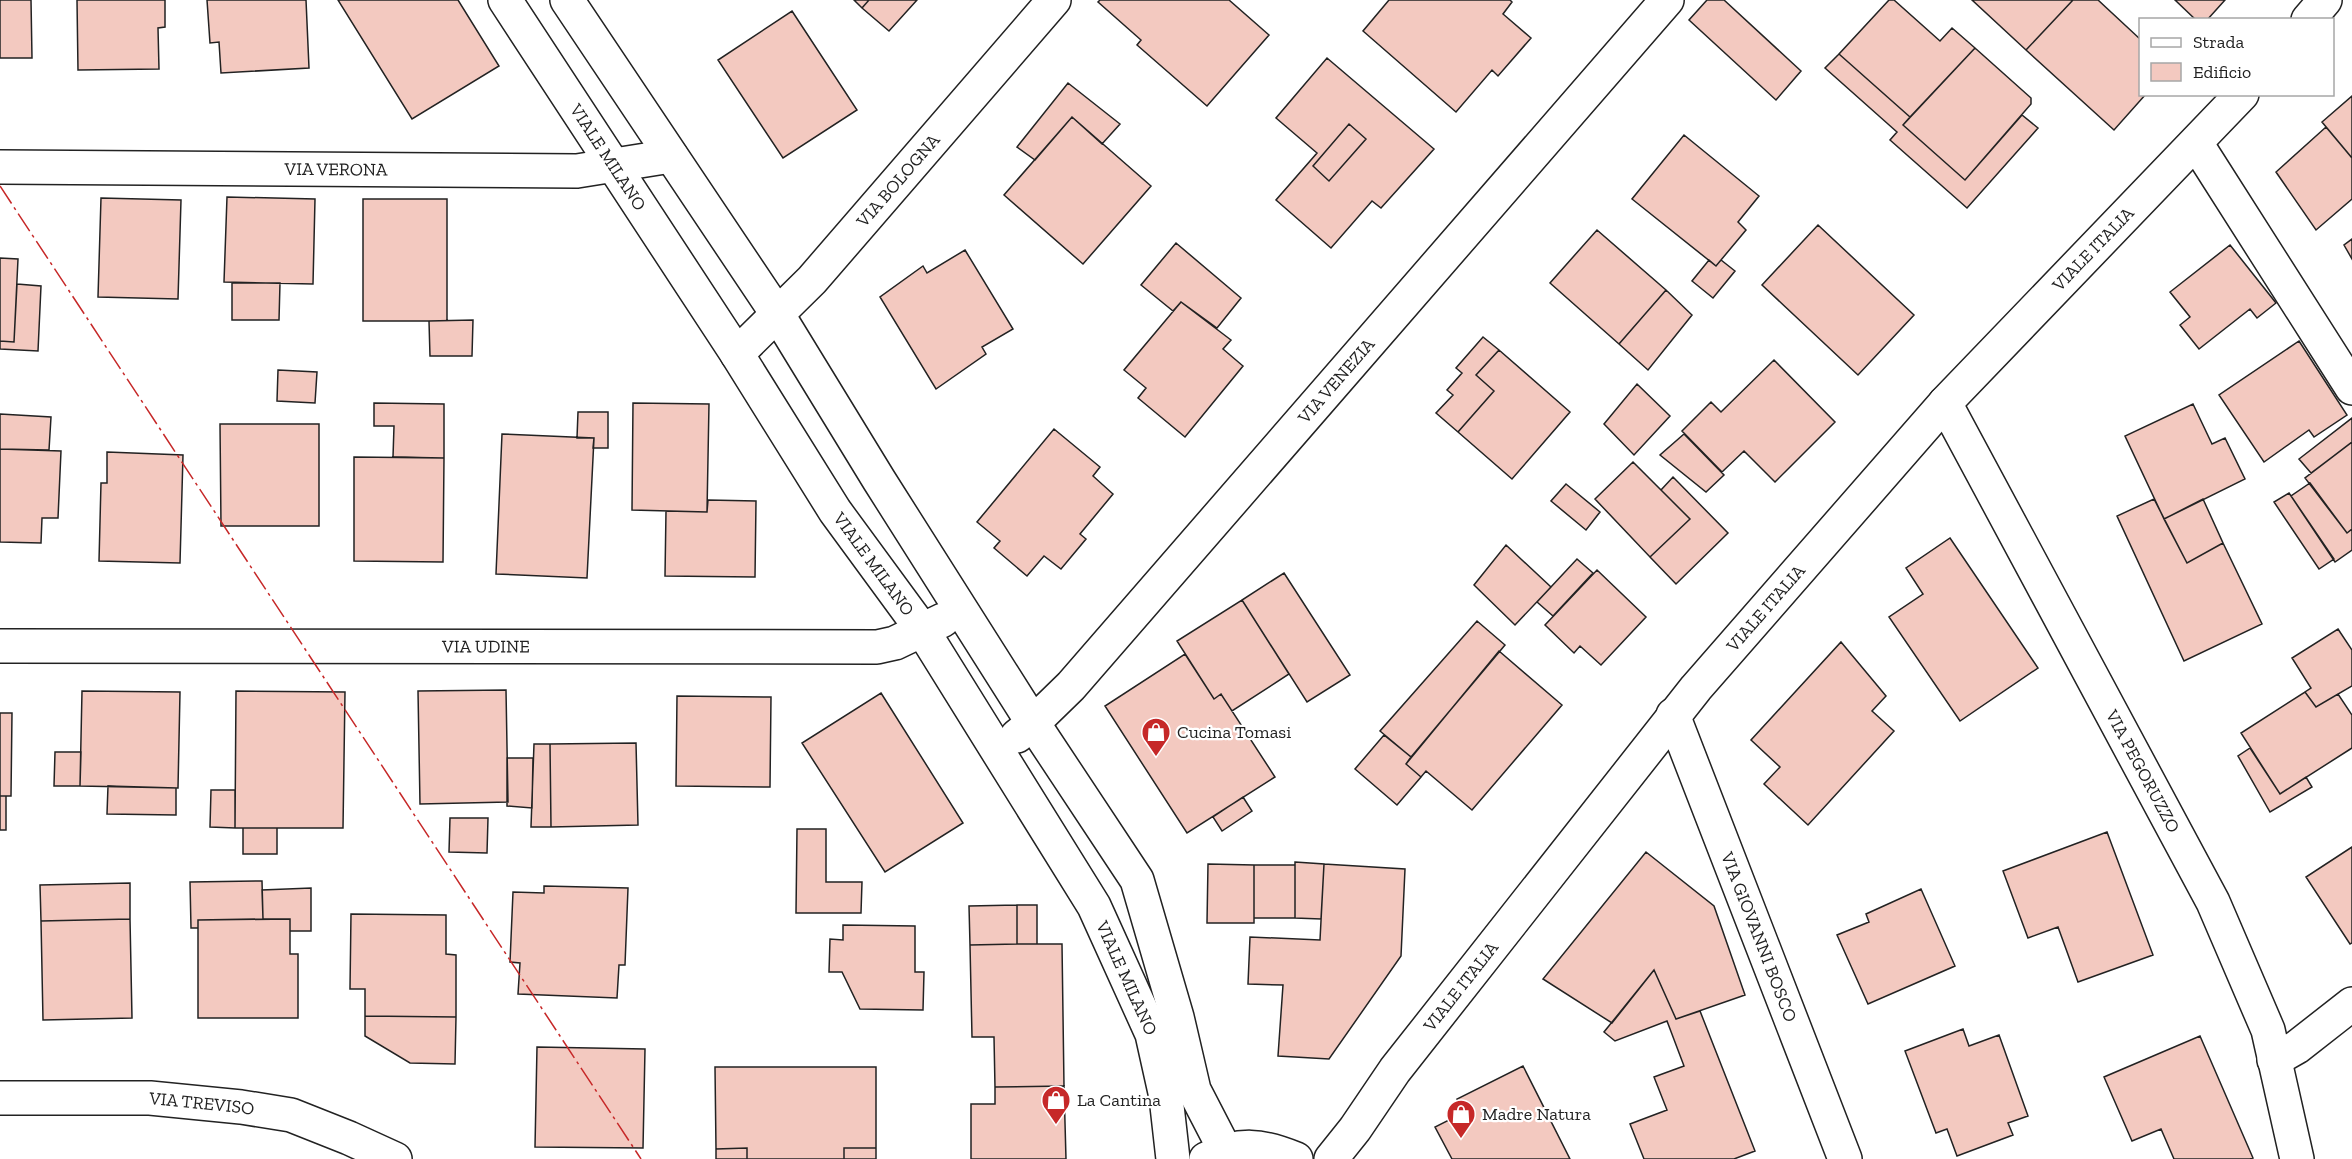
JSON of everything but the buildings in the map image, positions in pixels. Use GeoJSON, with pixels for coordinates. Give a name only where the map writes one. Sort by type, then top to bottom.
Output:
{"type":"FeatureCollection","features":[{"type":"Feature","properties":{"kind":"street","name":"VIALE MILANO"},"geometry":{"type":"LineString","coordinates":[[505,0],[737,354],[835,511],[923,631],[1094,906],[1152,1034],[1166,1097],[1173,1159]]}},
{"type":"Feature","properties":{"kind":"street","name":"VIALE MILANO"},"geometry":{"type":"LineString","coordinates":[[567,0],[778,315],[879,480],[1033,723],[1137,880],[1178,1017],[1194,1090],[1215,1154]]}},
{"type":"Feature","properties":{"kind":"street","name":"VIA BOLOGNA"},"geometry":{"type":"LineString","coordinates":[[737,354],[812,280],[1054,0]]}},
{"type":"Feature","properties":{"kind":"street","name":"VIA VENEZIA"},"geometry":{"type":"LineString","coordinates":[[998,751],[1033,723],[1089,665],[1667,0]]}},
{"type":"Feature","properties":{"kind":"street"},"geometry":{"type":"LineString","coordinates":[[2310,18],[2325,0]]}},
{"type":"Feature","properties":{"kind":"street","name":"VIALE ITALIA"},"geometry":{"type":"LineString","coordinates":[[1331,1159],[1355,1129],[1395,1070],[1673,715],[1945,403],[2240,96]]}},
{"type":"Feature","properties":{"kind":"street"},"geometry":{"type":"LineString","coordinates":[[2196,143],[2352,388]]}},
{"type":"Feature","properties":{"kind":"street","name":"VIA VERONA"},"geometry":{"type":"LineString","coordinates":[[0,167],[583,171],[671,156]]}},
{"type":"Feature","properties":{"kind":"street","name":"VIA PEGORUZZO"},"geometry":{"type":"LineString","coordinates":[[1945,403],[2213,902],[2268,1030],[2297,1159]]}},
{"type":"Feature","properties":{"kind":"street","name":"VIA UDINE"},"geometry":{"type":"LineString","coordinates":[[0,646],[877,647],[895,643],[923,631],[963,610]]}},
{"type":"Feature","properties":{"kind":"street","name":"VIA GIOVANNI BOSCO"},"geometry":{"type":"LineString","coordinates":[[1673,715],[1845,1159]]}},
{"type":"Feature","properties":{"kind":"street"},"geometry":{"type":"LineString","coordinates":[[2274,1060],[2297,1047],[2352,1004]]}},
{"type":"Feature","properties":{"kind":"street","name":"VIA TREVISO"},"geometry":{"type":"LineString","coordinates":[[0,1098],[150,1098],[241,1107],[291,1115],[395,1159]]}},
{"type":"Feature","properties":{"kind":"street"},"geometry":{"type":"LineString","coordinates":[[1215,1154],[1249,1146],[1274,1150],[1296,1159]]}},
{"type":"Feature","properties":{"kind":"power"},"geometry":{"type":"LineString","coordinates":[[0,186],[641,1159]]}},
{"type":"Feature","properties":{"kind":"place","name":"Cucina Tomasi"},"geometry":{"type":"Point","coordinates":[1156,758]}},
{"type":"Feature","properties":{"kind":"place","name":"La Cantina"},"geometry":{"type":"Point","coordinates":[1056,1126]}},
{"type":"Feature","properties":{"kind":"place","name":"Madre Natura"},"geometry":{"type":"Point","coordinates":[1461,1140]}}]}
